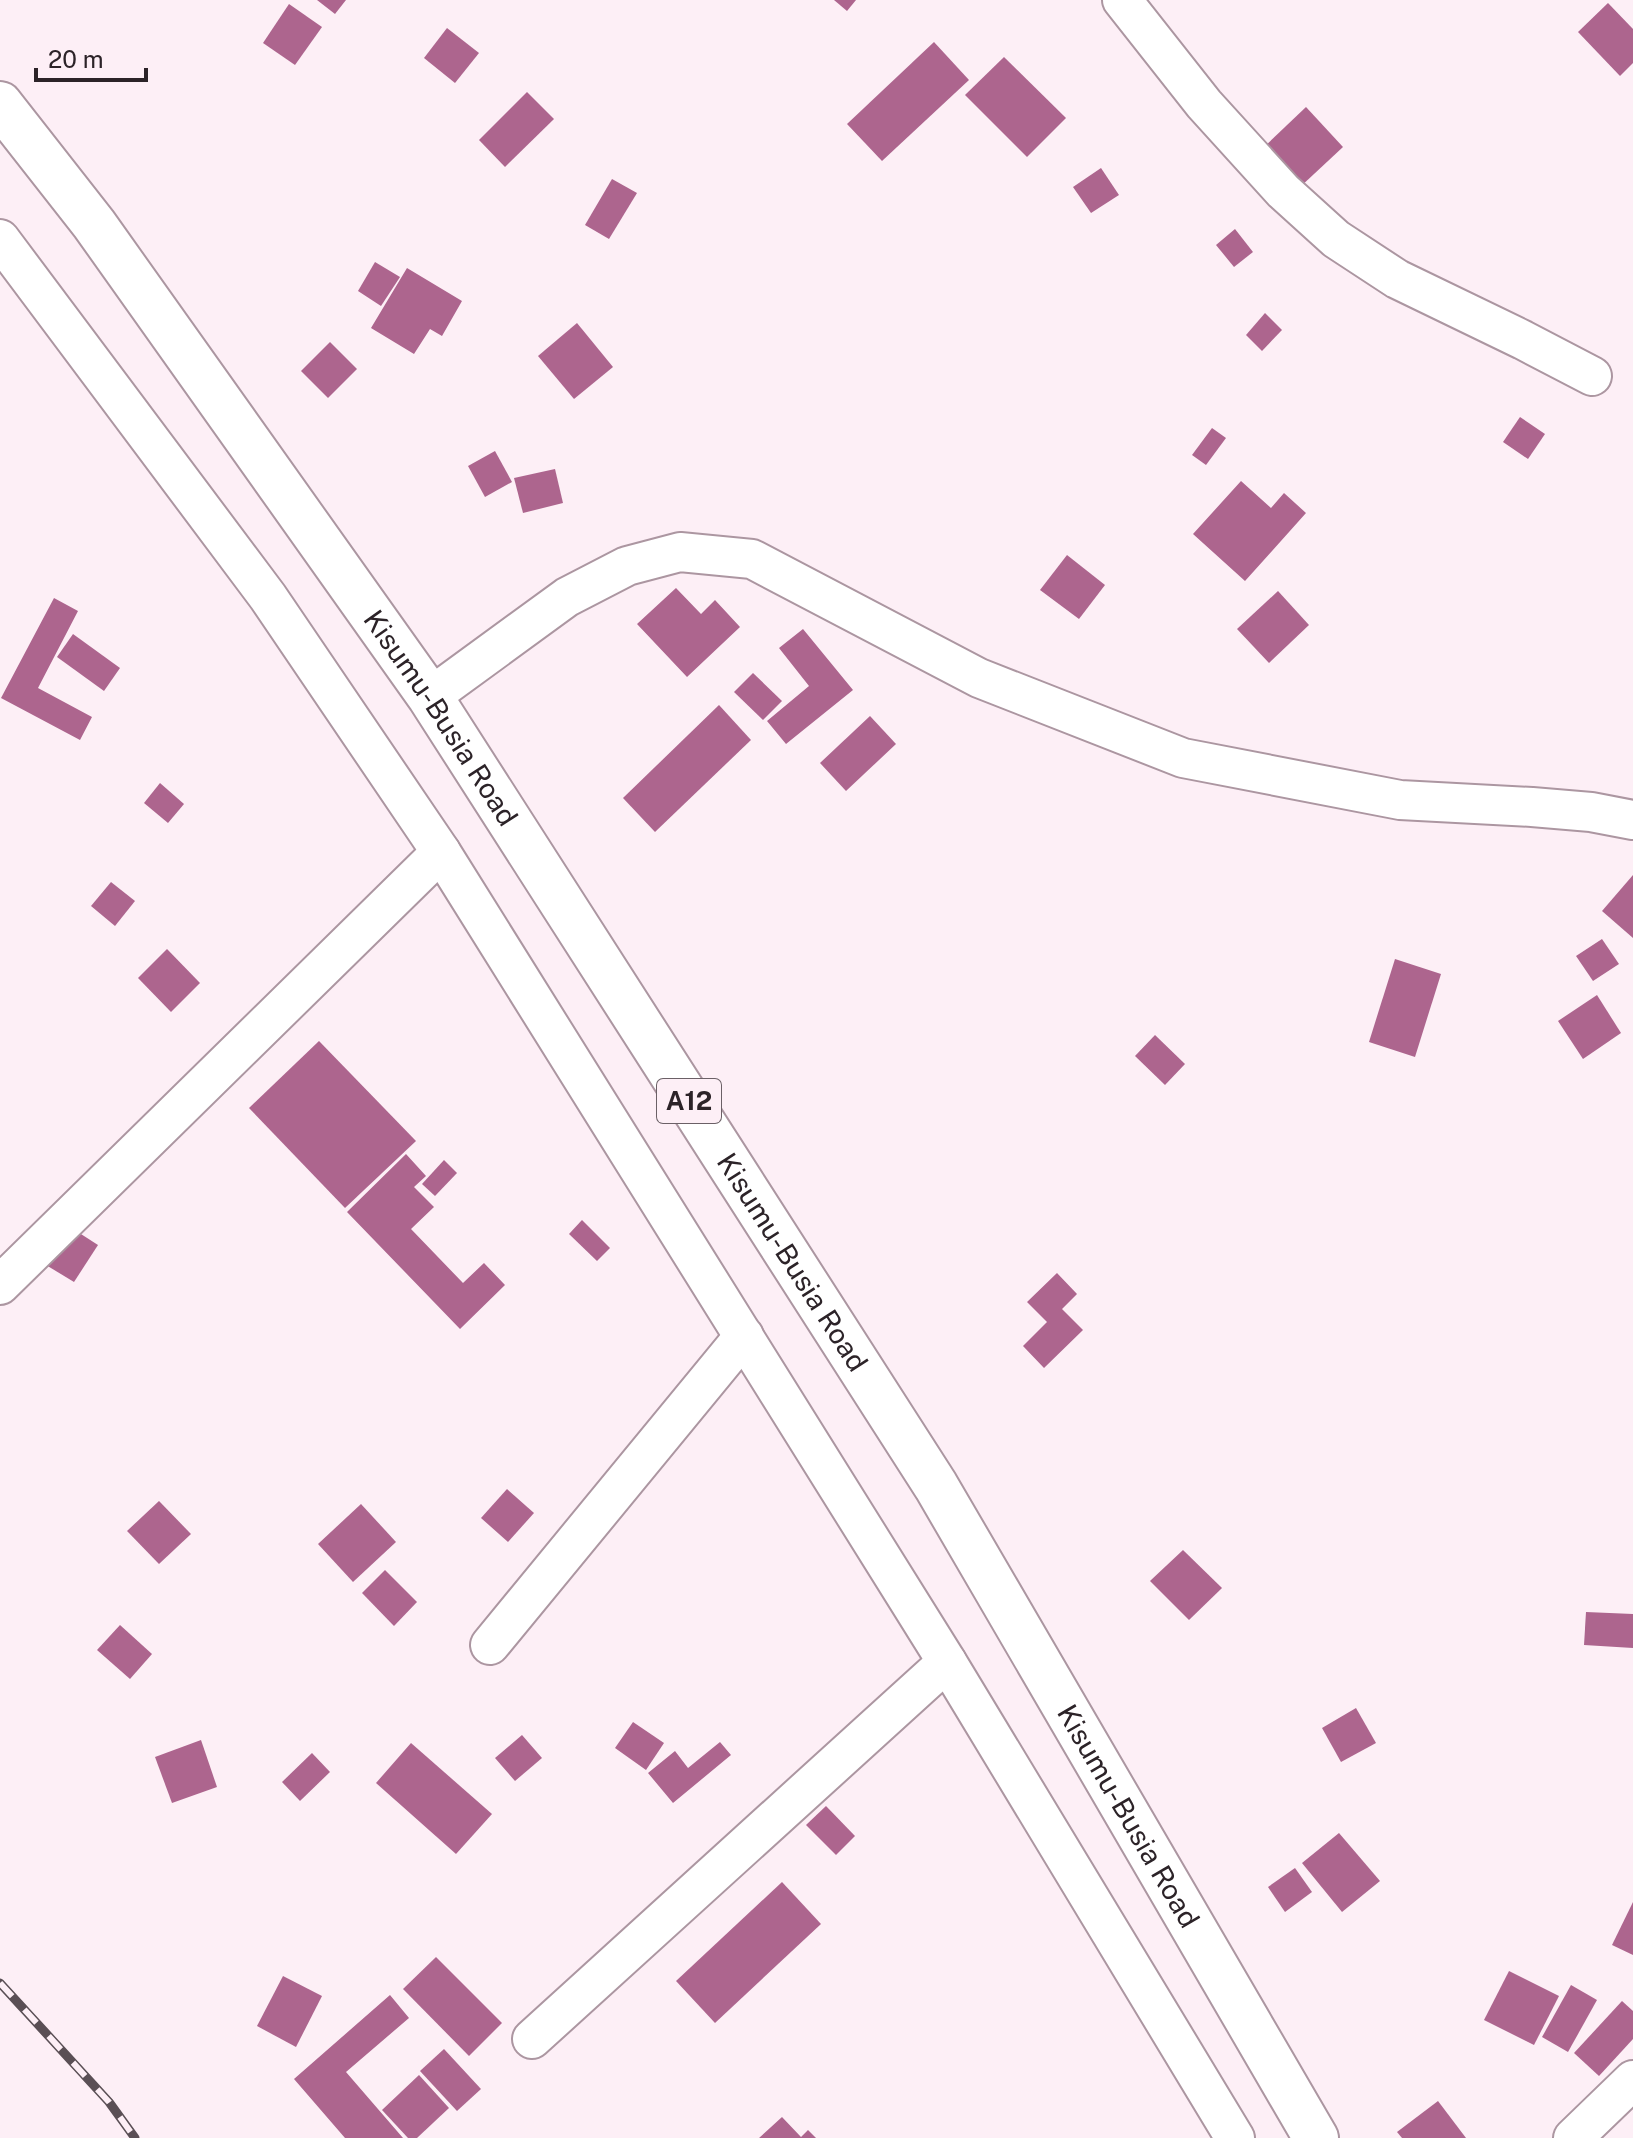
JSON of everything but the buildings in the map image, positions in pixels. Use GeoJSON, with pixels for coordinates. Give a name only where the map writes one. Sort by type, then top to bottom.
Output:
{"type":"FeatureCollection","features":[{"type":"Feature","properties":{"kind":"highway","name":"Kisumu-Busia Road"},"geometry":{"type":"LineString","coordinates":[[0,104],[94,224],[430,697],[936,1486],[1316,2138]]}},
{"type":"Feature","properties":{"kind":"street"},"geometry":{"type":"LineString","coordinates":[[1122,0],[1204,104],[1283,191],[1336,239],[1397,279],[1592,376]]}},
{"type":"Feature","properties":{"kind":"street"},"geometry":{"type":"LineString","coordinates":[[0,239],[268,597],[441,852],[947,1662],[1235,2138]]}},
{"type":"Feature","properties":{"kind":"street"},"geometry":{"type":"LineString","coordinates":[[430,697],[567,597],[627,566],[680,552],[752,559],[979,678],[1183,758],[1400,800],[1591,812],[1633,820]]}},
{"type":"Feature","properties":{"kind":"street"},"geometry":{"type":"LineString","coordinates":[[0,1285],[441,852]]}},
{"type":"Feature","properties":{"kind":"street"},"geometry":{"type":"LineString","coordinates":[[490,1645],[744,1336]]}},
{"type":"Feature","properties":{"kind":"street"},"geometry":{"type":"LineString","coordinates":[[532,2039],[947,1662]]}},
{"type":"Feature","properties":{"kind":"street"},"geometry":{"type":"LineString","coordinates":[[1573,2138],[1633,2080]]}},
{"type":"Feature","properties":{"kind":"railway"},"geometry":{"type":"LineString","coordinates":[[0,1983],[109,2102],[135,2138]]}}]}
